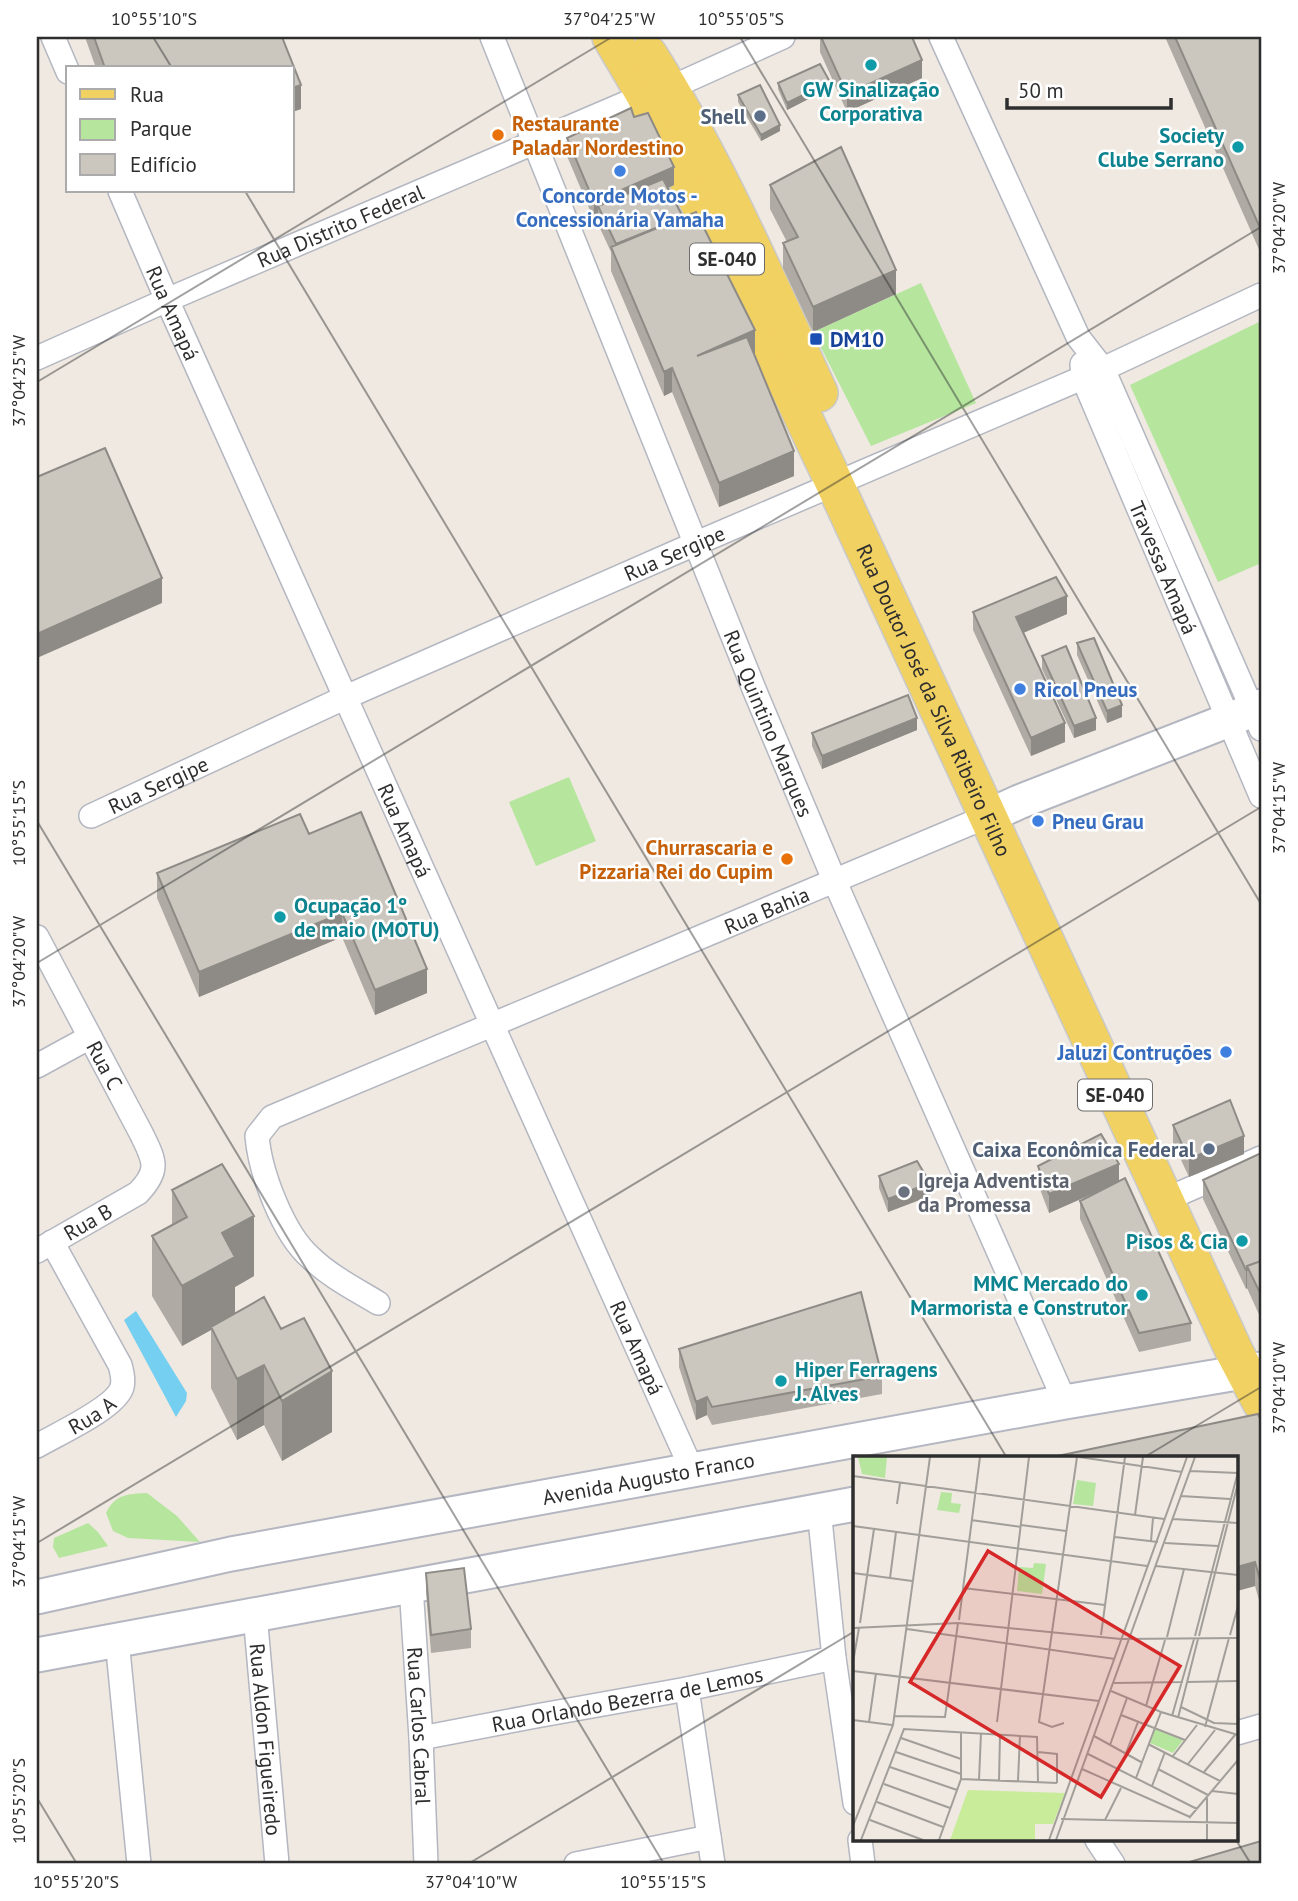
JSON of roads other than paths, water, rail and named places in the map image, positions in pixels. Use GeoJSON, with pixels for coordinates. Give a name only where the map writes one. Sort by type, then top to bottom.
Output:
{"type":"FeatureCollection","features":[{"type":"Feature","properties":{"kind":"main road","name":"Rua Doutor José da Silva Ribeiro Filho"},"geometry":{"type":"LineString","coordinates":[[611,37],[657,91]]}},
{"type":"Feature","properties":{"kind":"main road","name":"Rua Doutor José da Silva Ribeiro Filho"},"geometry":{"type":"LineString","coordinates":[[637,37],[657,91],[740,285],[846,480],[998,812],[1183,1192],[1255,1390]]}},
{"type":"Feature","properties":{"kind":"main road","name":"Rua Bahia"},"geometry":{"type":"LineString","coordinates":[[998,812],[1247,716]]}},
{"type":"Feature","properties":{"kind":"main road","name":"Rua Doutor José da Silva Ribeiro Filho"},"geometry":{"type":"LineString","coordinates":[[998,812],[1095,1053],[1229,1341],[1255,1390]]}},
{"type":"Feature","properties":{"kind":"main road","name":"Avenida Augusto Franco"},"geometry":{"type":"LineString","coordinates":[[37,1597],[231,1554],[1065,1402],[1255,1390]]}},
{"type":"Feature","properties":{"kind":"main road"},"geometry":{"type":"LineString","coordinates":[[37,1655],[853,1504]]}},
{"type":"Feature","properties":{"kind":"street"},"geometry":{"type":"LineString","coordinates":[[53,37],[66,67]]}},
{"type":"Feature","properties":{"kind":"street","name":"Rua Quintino Marques"},"geometry":{"type":"LineString","coordinates":[[492,37],[754,689],[835,882],[1065,1402]]}},
{"type":"Feature","properties":{"kind":"street","name":"Rua Distrito Federal"},"geometry":{"type":"LineString","coordinates":[[37,358],[783,37]]}},
{"type":"Feature","properties":{"kind":"street","name":"Travessa Amapá"},"geometry":{"type":"LineString","coordinates":[[941,37],[1247,716],[1261,796]]}},
{"type":"Feature","properties":{"kind":"street","name":"Rua Amapá"},"geometry":{"type":"LineString","coordinates":[[120,192],[692,1470]]}},
{"type":"Feature","properties":{"kind":"street","name":"Rua Sergipe"},"geometry":{"type":"LineString","coordinates":[[91,816],[346,697],[1093,373],[1261,296]]}},
{"type":"Feature","properties":{"kind":"street","name":"Rua Bahia"},"geometry":{"type":"LineString","coordinates":[[378,1303],[331,1275],[308,1256],[292,1235],[274,1198],[259,1154],[257,1136],[272,1117],[998,812]]}},
{"type":"Feature","properties":{"kind":"street","name":"Rua C"},"geometry":{"type":"LineString","coordinates":[[37,937],[151,1154],[153,1168],[150,1180],[138,1193]]}},
{"type":"Feature","properties":{"kind":"street"},"geometry":{"type":"LineString","coordinates":[[37,1066],[90,1038]]}},
{"type":"Feature","properties":{"kind":"street"},"geometry":{"type":"LineString","coordinates":[[1183,1192],[1261,1158]]}},
{"type":"Feature","properties":{"kind":"street","name":"Rua B"},"geometry":{"type":"LineString","coordinates":[[45,1246],[138,1193]]}},
{"type":"Feature","properties":{"kind":"street","name":"Rua A"},"geometry":{"type":"LineString","coordinates":[[37,1446],[104,1408],[119,1394],[123,1385],[120,1365],[45,1246]]}},
{"type":"Feature","properties":{"kind":"street"},"geometry":{"type":"LineString","coordinates":[[819,1509],[834,1658],[853,1789]]}},
{"type":"Feature","properties":{"kind":"street","name":"Rua Carlos Cabral"},"geometry":{"type":"LineString","coordinates":[[411,1586],[426,1864]]}},
{"type":"Feature","properties":{"kind":"street","name":"Rua Aldon Figueiredo"},"geometry":{"type":"LineString","coordinates":[[255,1614],[277,1864]]}},
{"type":"Feature","properties":{"kind":"street"},"geometry":{"type":"LineString","coordinates":[[117,1640],[139,1864]]}},
{"type":"Feature","properties":{"kind":"street","name":"Rua Orlando Bezerra de Lemos"},"geometry":{"type":"LineString","coordinates":[[421,1738],[687,1689],[834,1658]]}},
{"type":"Feature","properties":{"kind":"street"},"geometry":{"type":"LineString","coordinates":[[687,1689],[713,1864]]}},
{"type":"Feature","properties":{"kind":"street"},"geometry":{"type":"LineString","coordinates":[[1238,1733],[1261,1726]]}},
{"type":"Feature","properties":{"kind":"street"},"geometry":{"type":"LineString","coordinates":[[576,1864],[709,1837]]}},
{"type":"Feature","properties":{"kind":"street"},"geometry":{"type":"LineString","coordinates":[[860,1842],[863,1864]]}},
{"type":"Feature","properties":{"kind":"street"},"geometry":{"type":"LineString","coordinates":[[1098,1842],[1113,1864]]}},
{"type":"Feature","properties":{"kind":"water"},"geometry":{"type":"Polygon","coordinates":[[[136,1311],[187,1393],[186,1401],[176,1417],[124,1320],[136,1311]]]}},
{"type":"Feature","properties":{"kind":"place","name":"GW Sinalização Corporativa"},"geometry":{"type":"Point","coordinates":[871,65]}},
{"type":"Feature","properties":{"kind":"place","name":"Shell"},"geometry":{"type":"Point","coordinates":[760,116]}},
{"type":"Feature","properties":{"kind":"place","name":"Restaurante Paladar Nordestino"},"geometry":{"type":"Point","coordinates":[498,135]}},
{"type":"Feature","properties":{"kind":"place","name":"Society Clube Serrano"},"geometry":{"type":"Point","coordinates":[1238,147]}},
{"type":"Feature","properties":{"kind":"place","name":"Concorde Motos - Concessionária Yamaha"},"geometry":{"type":"Point","coordinates":[620,171]}},
{"type":"Feature","properties":{"kind":"place","name":"DM10"},"geometry":{"type":"Point","coordinates":[816,339]}},
{"type":"Feature","properties":{"kind":"place","name":"Ricol Pneus"},"geometry":{"type":"Point","coordinates":[1020,689]}},
{"type":"Feature","properties":{"kind":"place","name":"Pneu Grau"},"geometry":{"type":"Point","coordinates":[1038,821]}},
{"type":"Feature","properties":{"kind":"place","name":"Churrascaria e Pizzaria Rei do Cupim"},"geometry":{"type":"Point","coordinates":[787,859]}},
{"type":"Feature","properties":{"kind":"place","name":"Ocupação 1º de maio (MOTU)"},"geometry":{"type":"Point","coordinates":[280,917]}},
{"type":"Feature","properties":{"kind":"place","name":"Jaluzi Contruções"},"geometry":{"type":"Point","coordinates":[1226,1052]}},
{"type":"Feature","properties":{"kind":"place","name":"Caixa Econômica Federal"},"geometry":{"type":"Point","coordinates":[1209,1149]}},
{"type":"Feature","properties":{"kind":"place","name":"Igreja Adventista da Promessa"},"geometry":{"type":"Point","coordinates":[904,1192]}},
{"type":"Feature","properties":{"kind":"place","name":"Pisos & Cia"},"geometry":{"type":"Point","coordinates":[1242,1241]}},
{"type":"Feature","properties":{"kind":"place","name":"MMC Mercado do Marmorista e Construtor"},"geometry":{"type":"Point","coordinates":[1142,1295]}},
{"type":"Feature","properties":{"kind":"place","name":"Hiper Ferragens J. Alves"},"geometry":{"type":"Point","coordinates":[781,1381]}}]}
